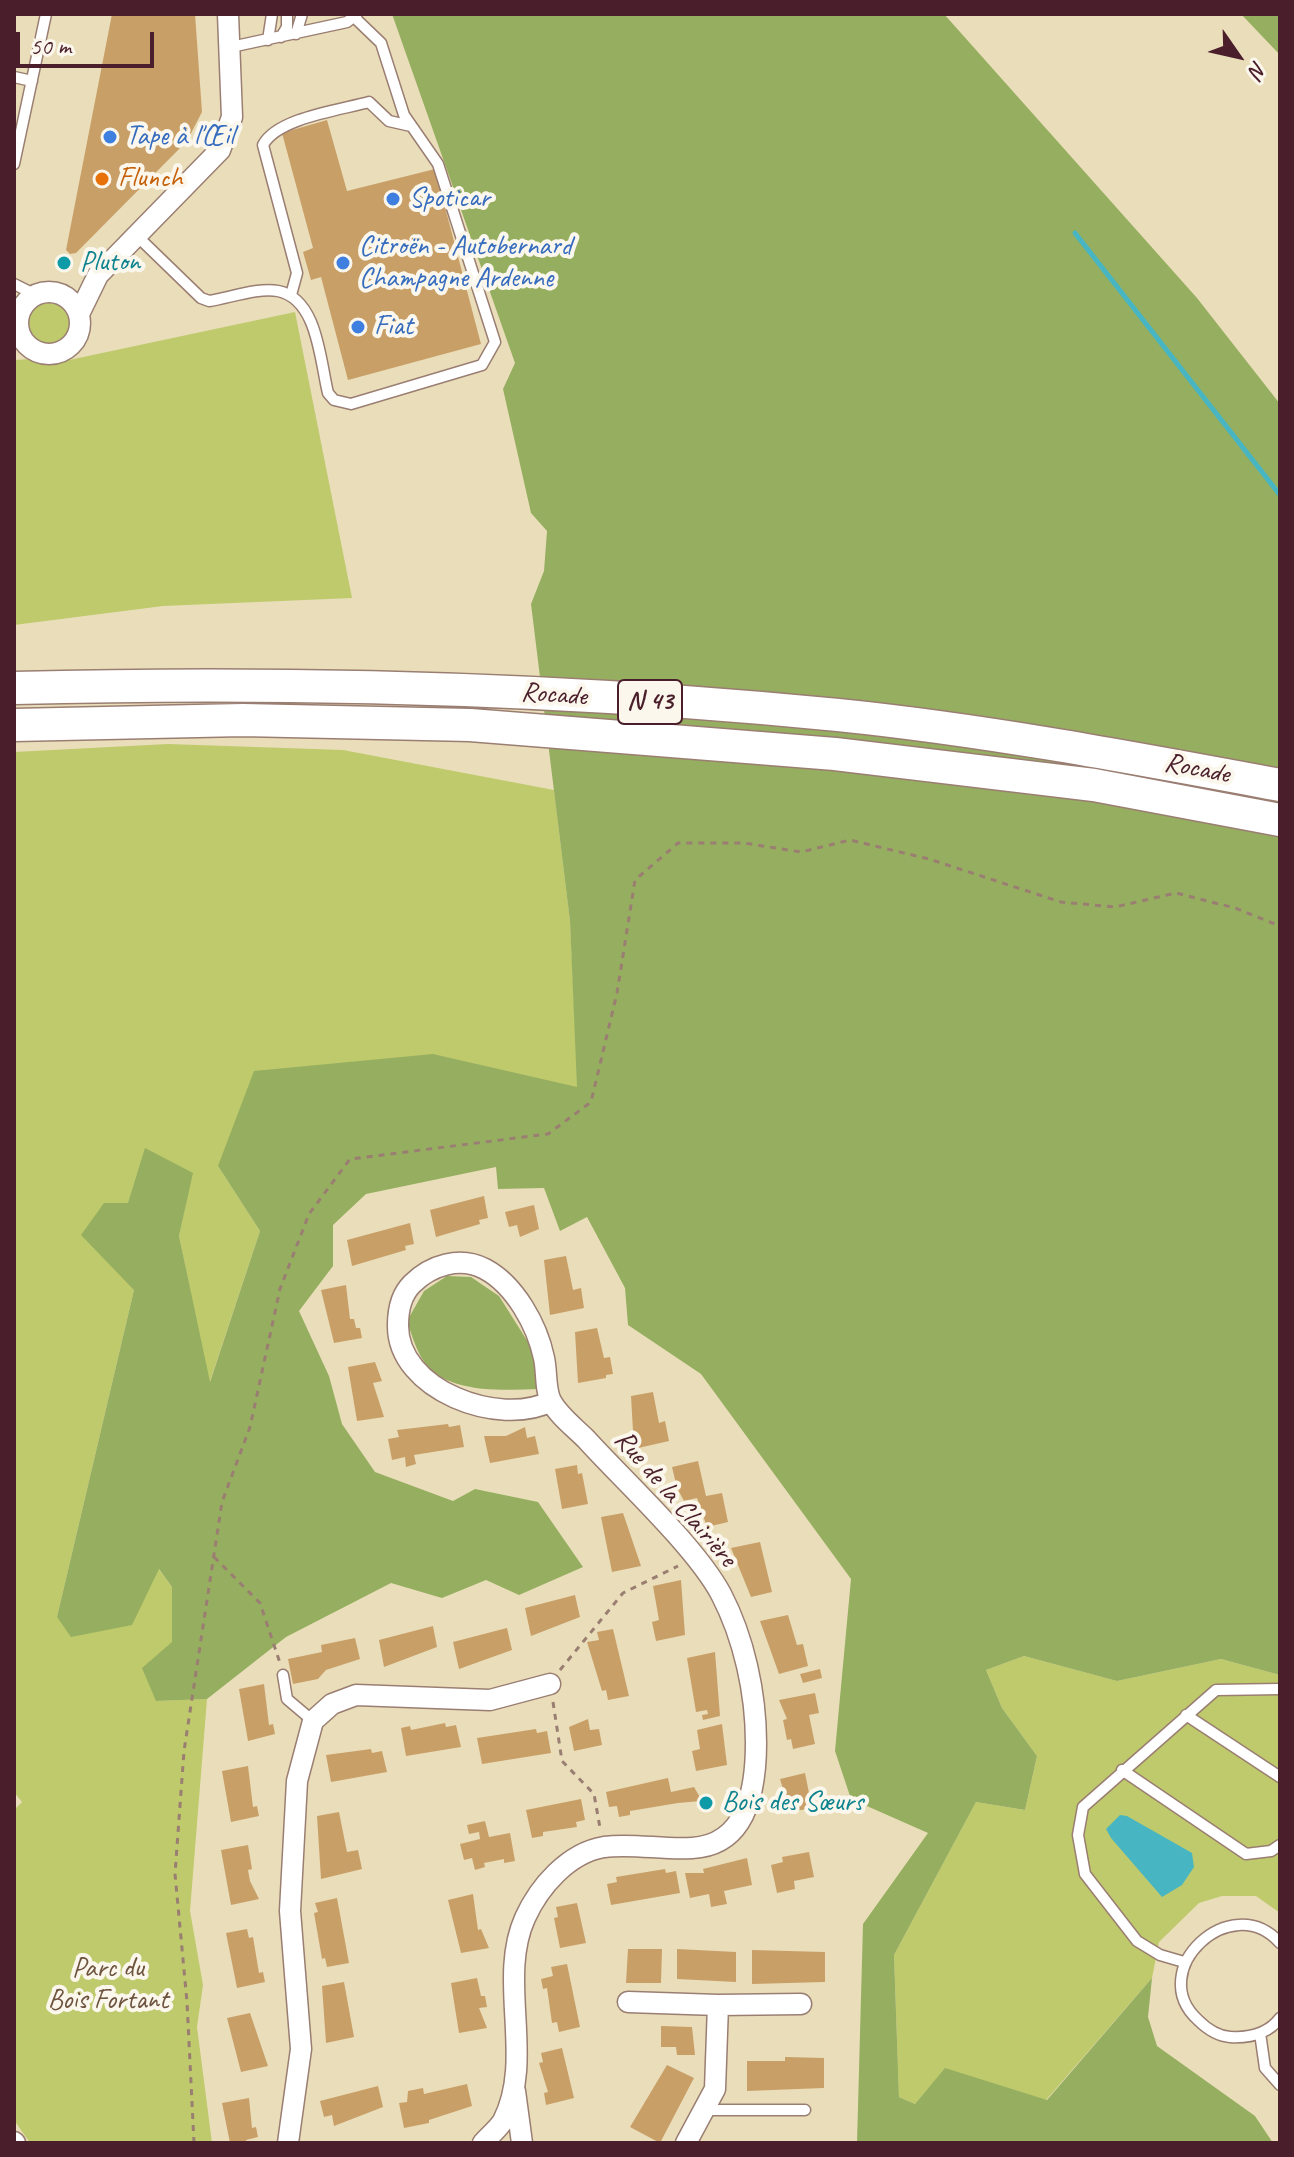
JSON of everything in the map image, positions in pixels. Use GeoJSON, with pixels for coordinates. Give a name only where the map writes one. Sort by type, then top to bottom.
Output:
{"type":"FeatureCollection","features":[{"type":"Feature","properties":{"kind":"highway"},"geometry":{"type":"LineString","coordinates":[[14,675],[157,684]]}},
{"type":"Feature","properties":{"kind":"highway","name":"Rocade"},"geometry":{"type":"LineString","coordinates":[[14,688],[157,684],[471,689],[839,715],[1104,752],[1280,785]]}},
{"type":"Feature","properties":{"kind":"highway","name":"N 43"},"geometry":{"type":"LineString","coordinates":[[14,725],[243,720],[470,725],[835,754],[1094,785],[1280,820]]}},
{"type":"Feature","properties":{"kind":"street"},"geometry":{"type":"LineString","coordinates":[[98,275],[79,314],[77,335],[64,350],[44,353],[18,335],[22,307],[36,295],[61,294],[98,275],[220,150],[232,117],[228,14]]}},
{"type":"Feature","properties":{"kind":"street"},"geometry":{"type":"LineString","coordinates":[[61,294],[79,314]]}},
{"type":"Feature","properties":{"kind":"street"},"geometry":{"type":"LineString","coordinates":[[458,1261],[484,1268],[510,1288],[544,1355],[551,1401],[535,1409],[478,1405],[445,1394],[413,1371],[398,1338],[398,1310],[409,1286],[429,1270],[458,1261]]}},
{"type":"Feature","properties":{"kind":"street","name":"Rue de la Clairière"},"geometry":{"type":"LineString","coordinates":[[483,2143],[502,2121],[514,2078],[517,1943],[524,1919],[538,1893],[559,1869],[603,1847],[697,1849],[722,1839],[741,1824],[751,1800],[756,1772],[756,1719],[746,1663],[721,1594],[695,1558],[551,1401]]}},
{"type":"Feature","properties":{"kind":"street"},"geometry":{"type":"LineString","coordinates":[[288,2143],[301,2049],[290,1911],[297,1781],[313,1721],[332,1704],[356,1695],[490,1700],[550,1684]]}},
{"type":"Feature","properties":{"kind":"street"},"geometry":{"type":"LineString","coordinates":[[628,2002],[801,2004]]}},
{"type":"Feature","properties":{"kind":"street"},"geometry":{"type":"LineString","coordinates":[[686,2143],[715,2089],[718,2005]]}},
{"type":"Feature","properties":{"kind":"street"},"geometry":{"type":"LineString","coordinates":[[514,2078],[522,2143]]}},
{"type":"Feature","properties":{"kind":"lane"},"geometry":{"type":"LineString","coordinates":[[14,164],[46,14]]}},
{"type":"Feature","properties":{"kind":"lane"},"geometry":{"type":"LineString","coordinates":[[268,40],[272,32],[272,14]]}},
{"type":"Feature","properties":{"kind":"lane"},"geometry":{"type":"LineString","coordinates":[[281,37],[287,27],[287,14]]}},
{"type":"Feature","properties":{"kind":"lane"},"geometry":{"type":"LineString","coordinates":[[296,34],[302,14]]}},
{"type":"Feature","properties":{"kind":"lane"},"geometry":{"type":"LineString","coordinates":[[325,27],[330,14]]}},
{"type":"Feature","properties":{"kind":"lane"},"geometry":{"type":"LineString","coordinates":[[137,236],[201,298],[209,301],[276,290],[291,295],[308,314],[328,393],[343,404],[482,365],[491,353],[495,342],[438,164],[404,115],[381,43],[349,18],[325,27],[231,47]]}},
{"type":"Feature","properties":{"kind":"lane"},"geometry":{"type":"LineString","coordinates":[[14,77],[32,81]]}},
{"type":"Feature","properties":{"kind":"lane"},"geometry":{"type":"LineString","coordinates":[[291,295],[297,273],[263,145],[268,136],[281,126],[369,102],[389,121],[411,126]]}},
{"type":"Feature","properties":{"kind":"lane"},"geometry":{"type":"LineString","coordinates":[[14,284],[36,295]]}},
{"type":"Feature","properties":{"kind":"lane"},"geometry":{"type":"LineString","coordinates":[[283,1675],[287,1699],[313,1721]]}},
{"type":"Feature","properties":{"kind":"lane"},"geometry":{"type":"LineString","coordinates":[[1184,1962],[1160,1955],[1137,1941],[1085,1874],[1078,1835],[1083,1807],[1216,1690],[1280,1689]]}},
{"type":"Feature","properties":{"kind":"lane"},"geometry":{"type":"LineString","coordinates":[[1186,1715],[1280,1777]]}},
{"type":"Feature","properties":{"kind":"lane"},"geometry":{"type":"LineString","coordinates":[[1122,1770],[1246,1854],[1271,1851],[1280,1845]]}},
{"type":"Feature","properties":{"kind":"lane"},"geometry":{"type":"LineString","coordinates":[[1280,1943],[1261,1929],[1243,1924],[1224,1926],[1207,1933],[1194,1946],[1184,1962],[1181,1981],[1184,2000],[1193,2016],[1207,2029],[1224,2036],[1242,2038],[1260,2033],[1280,2018]]}},
{"type":"Feature","properties":{"kind":"lane"},"geometry":{"type":"LineString","coordinates":[[1260,2033],[1265,2068],[1280,2085]]}},
{"type":"Feature","properties":{"kind":"lane"},"geometry":{"type":"LineString","coordinates":[[703,2110],[805,2110]]}},
{"type":"Feature","properties":{"kind":"path"},"geometry":{"type":"LineString","coordinates":[[214,1557],[260,1603],[283,1675]]}},
{"type":"Feature","properties":{"kind":"path"},"geometry":{"type":"LineString","coordinates":[[603,1847],[594,1794],[562,1761],[550,1684],[623,1593],[695,1558]]}},
{"type":"Feature","properties":{"kind":"green space"},"geometry":{"type":"Polygon","coordinates":[[[392,14],[944,14],[1197,298],[1280,404],[1280,1675],[1221,1659],[1117,1681],[1024,1656],[986,1670],[1002,1708],[1037,1756],[1025,1810],[976,1802],[894,1955],[899,2097],[915,2104],[945,2068],[1047,2100],[1152,1978],[1148,2017],[1157,2046],[1255,2116],[1273,2143],[857,2143],[863,1924],[928,1833],[851,1799],[835,1751],[851,1579],[701,1374],[628,1325],[625,1288],[587,1217],[560,1231],[544,1188],[498,1189],[496,1167],[366,1194],[333,1225],[333,1266],[299,1311],[329,1376],[342,1424],[375,1472],[453,1501],[475,1489],[538,1502],[583,1567],[519,1595],[486,1580],[442,1598],[391,1583],[286,1637],[207,1699],[156,1701],[142,1668],[172,1642],[172,1587],[159,1569],[132,1625],[71,1637],[57,1617],[134,1290],[81,1235],[104,1203],[128,1203],[145,1148],[193,1173],[179,1236],[210,1382],[260,1231],[218,1166],[254,1071],[433,1054],[577,1087],[570,921],[531,604],[544,571],[547,531],[531,513],[503,389],[515,363],[392,14]]]}},
{"type":"Feature","properties":{"kind":"green space"},"geometry":{"type":"Polygon","coordinates":[[[1241,14],[1280,14],[1280,55],[1241,14]]]}},
{"type":"Feature","properties":{"kind":"green space"},"geometry":{"type":"Polygon","coordinates":[[[49,303],[63,309],[69,323],[63,337],[49,343],[35,337],[29,323],[35,309],[49,303]]]}},
{"type":"Feature","properties":{"kind":"green space"},"geometry":{"type":"Polygon","coordinates":[[[295,312],[352,598],[163,606],[14,625],[14,360],[55,363],[295,312]]]}},
{"type":"Feature","properties":{"kind":"green space","name":"Parc du Bois Fortant"},"geometry":{"type":"Polygon","coordinates":[[[168,744],[343,750],[554,790],[570,921],[578,1088],[440,1056],[218,1166],[260,1231],[209,1384],[179,1236],[192,1173],[134,1290],[57,1617],[158,1568],[172,1587],[172,1642],[156,1701],[207,1699],[190,1911],[203,1985],[197,2027],[212,2143],[30,2143],[14,2120],[14,1810],[22,1802],[14,1792],[14,752],[168,744]]]}},
{"type":"Feature","properties":{"kind":"green space"},"geometry":{"type":"Polygon","coordinates":[[[447,1276],[471,1277],[499,1296],[533,1350],[539,1389],[474,1388],[458,1384],[443,1378],[421,1357],[407,1321],[424,1291],[447,1276]]]}},
{"type":"Feature","properties":{"kind":"green space"},"geometry":{"type":"Polygon","coordinates":[[[1024,1656],[1117,1681],[1221,1659],[1280,1675],[1280,1913],[1256,1896],[1222,1896],[1199,1903],[1159,1942],[1152,1978],[1046,2100],[945,2069],[915,2104],[899,2097],[894,1955],[976,1802],[1025,1810],[1037,1756],[1002,1708],[986,1670],[1024,1656]]]}},
{"type":"Feature","properties":{"kind":"water"},"geometry":{"type":"Polygon","coordinates":[[[1120,1815],[1192,1853],[1194,1867],[1182,1885],[1162,1897],[1106,1829],[1120,1815]]]}},
{"type":"Feature","properties":{"kind":"building"},"geometry":{"type":"Polygon","coordinates":[[[112,14],[195,14],[202,112],[187,141],[76,253],[70,254],[66,250],[112,14]]]}},
{"type":"Feature","properties":{"kind":"building"},"geometry":{"type":"Polygon","coordinates":[[[327,120],[347,191],[435,169],[481,344],[348,380],[321,277],[311,280],[303,252],[313,248],[282,133],[327,120]]]}},
{"type":"Feature","properties":{"kind":"building"},"geometry":{"type":"Polygon","coordinates":[[[484,1196],[488,1218],[479,1220],[480,1224],[436,1237],[430,1210],[484,1196]]]}},
{"type":"Feature","properties":{"kind":"building"},"geometry":{"type":"Polygon","coordinates":[[[534,1205],[539,1229],[520,1237],[517,1225],[509,1227],[505,1212],[534,1205]]]}},
{"type":"Feature","properties":{"kind":"building"},"geometry":{"type":"Polygon","coordinates":[[[410,1223],[414,1244],[405,1246],[406,1250],[352,1266],[347,1240],[410,1223]]]}},
{"type":"Feature","properties":{"kind":"building"},"geometry":{"type":"Polygon","coordinates":[[[566,1256],[573,1290],[581,1288],[584,1308],[550,1315],[544,1260],[566,1256]]]}},
{"type":"Feature","properties":{"kind":"building"},"geometry":{"type":"Polygon","coordinates":[[[346,1285],[350,1319],[354,1319],[356,1328],[360,1328],[362,1338],[334,1343],[321,1290],[346,1285]]]}},
{"type":"Feature","properties":{"kind":"building"},"geometry":{"type":"Polygon","coordinates":[[[597,1328],[604,1358],[610,1357],[613,1374],[578,1383],[575,1332],[597,1328]]]}},
{"type":"Feature","properties":{"kind":"building"},"geometry":{"type":"Polygon","coordinates":[[[375,1362],[382,1381],[373,1383],[384,1417],[357,1421],[348,1367],[375,1362]]]}},
{"type":"Feature","properties":{"kind":"building"},"geometry":{"type":"Polygon","coordinates":[[[653,1392],[659,1423],[665,1421],[669,1441],[634,1449],[631,1396],[653,1392]]]}},
{"type":"Feature","properties":{"kind":"building"},"geometry":{"type":"Polygon","coordinates":[[[448,1424],[449,1427],[460,1425],[464,1447],[414,1455],[416,1464],[406,1467],[405,1457],[392,1460],[388,1439],[399,1437],[397,1430],[448,1424]]]}},
{"type":"Feature","properties":{"kind":"building"},"geometry":{"type":"Polygon","coordinates":[[[525,1427],[527,1438],[535,1436],[539,1454],[490,1463],[484,1436],[506,1436],[525,1427]]]}},
{"type":"Feature","properties":{"kind":"building"},"geometry":{"type":"Polygon","coordinates":[[[698,1461],[706,1496],[722,1493],[728,1522],[707,1527],[697,1498],[684,1501],[677,1488],[672,1467],[698,1461]]]}},
{"type":"Feature","properties":{"kind":"building"},"geometry":{"type":"Polygon","coordinates":[[[577,1465],[578,1474],[582,1473],[588,1504],[562,1509],[555,1469],[577,1465]]]}},
{"type":"Feature","properties":{"kind":"building"},"geometry":{"type":"Polygon","coordinates":[[[623,1513],[641,1566],[612,1572],[601,1517],[623,1513]]]}},
{"type":"Feature","properties":{"kind":"building"},"geometry":{"type":"Polygon","coordinates":[[[760,1542],[772,1592],[751,1597],[731,1548],[760,1542]]]}},
{"type":"Feature","properties":{"kind":"building"},"geometry":{"type":"Polygon","coordinates":[[[681,1580],[685,1635],[656,1641],[652,1622],[659,1620],[653,1586],[681,1580]]]}},
{"type":"Feature","properties":{"kind":"building"},"geometry":{"type":"Polygon","coordinates":[[[575,1595],[580,1617],[531,1636],[525,1608],[575,1595]]]}},
{"type":"Feature","properties":{"kind":"building"},"geometry":{"type":"Polygon","coordinates":[[[788,1615],[797,1645],[803,1644],[808,1666],[779,1674],[760,1621],[788,1615]]]}},
{"type":"Feature","properties":{"kind":"building"},"geometry":{"type":"Polygon","coordinates":[[[433,1626],[437,1647],[384,1667],[379,1640],[433,1626]]]}},
{"type":"Feature","properties":{"kind":"building"},"geometry":{"type":"Polygon","coordinates":[[[507,1628],[512,1650],[459,1669],[453,1642],[507,1628]]]}},
{"type":"Feature","properties":{"kind":"building"},"geometry":{"type":"Polygon","coordinates":[[[613,1629],[629,1696],[608,1700],[606,1690],[602,1691],[587,1642],[599,1640],[597,1632],[613,1629]]]}},
{"type":"Feature","properties":{"kind":"building"},"geometry":{"type":"Polygon","coordinates":[[[355,1638],[360,1659],[326,1670],[318,1679],[293,1684],[288,1659],[322,1652],[321,1645],[355,1638]]]}},
{"type":"Feature","properties":{"kind":"building"},"geometry":{"type":"Polygon","coordinates":[[[715,1652],[720,1716],[703,1720],[702,1715],[708,1714],[707,1710],[696,1712],[687,1658],[715,1652]]]}},
{"type":"Feature","properties":{"kind":"building"},"geometry":{"type":"Polygon","coordinates":[[[820,1669],[822,1678],[803,1683],[800,1674],[820,1669]]]}},
{"type":"Feature","properties":{"kind":"building"},"geometry":{"type":"Polygon","coordinates":[[[264,1684],[269,1725],[273,1724],[275,1734],[248,1741],[239,1689],[264,1684]]]}},
{"type":"Feature","properties":{"kind":"building"},"geometry":{"type":"Polygon","coordinates":[[[815,1693],[819,1713],[809,1715],[815,1744],[793,1749],[791,1739],[787,1740],[783,1720],[787,1719],[779,1700],[815,1693]]]}},
{"type":"Feature","properties":{"kind":"building"},"geometry":{"type":"Polygon","coordinates":[[[588,1719],[590,1730],[599,1729],[602,1745],[574,1751],[569,1727],[588,1719]]]}},
{"type":"Feature","properties":{"kind":"building"},"geometry":{"type":"Polygon","coordinates":[[[445,1723],[446,1727],[456,1725],[461,1747],[406,1756],[401,1728],[410,1726],[411,1730],[445,1723]]]}},
{"type":"Feature","properties":{"kind":"building"},"geometry":{"type":"Polygon","coordinates":[[[722,1724],[727,1765],[696,1771],[692,1751],[700,1749],[697,1730],[722,1724]]]}},
{"type":"Feature","properties":{"kind":"building"},"geometry":{"type":"Polygon","coordinates":[[[536,1729],[537,1733],[547,1731],[551,1753],[482,1764],[477,1738],[536,1729]]]}},
{"type":"Feature","properties":{"kind":"building"},"geometry":{"type":"Polygon","coordinates":[[[371,1749],[372,1753],[382,1751],[387,1772],[331,1782],[326,1755],[371,1749]]]}},
{"type":"Feature","properties":{"kind":"building"},"geometry":{"type":"Polygon","coordinates":[[[248,1766],[253,1807],[257,1806],[259,1816],[231,1822],[222,1771],[248,1766]]]}},
{"type":"Feature","properties":{"kind":"building"},"geometry":{"type":"Polygon","coordinates":[[[805,1773],[812,1808],[790,1812],[780,1779],[805,1773]]]}},
{"type":"Feature","properties":{"kind":"building"},"geometry":{"type":"Polygon","coordinates":[[[668,1778],[671,1792],[694,1787],[701,1799],[710,1797],[712,1806],[702,1809],[701,1801],[678,1803],[630,1811],[630,1815],[619,1817],[617,1806],[609,1807],[606,1792],[668,1778]]]}},
{"type":"Feature","properties":{"kind":"building"},"geometry":{"type":"Polygon","coordinates":[[[581,1799],[585,1820],[576,1822],[577,1827],[543,1832],[543,1836],[532,1838],[526,1810],[581,1799]]]}},
{"type":"Feature","properties":{"kind":"building"},"geometry":{"type":"Polygon","coordinates":[[[339,1812],[347,1852],[358,1850],[362,1869],[321,1879],[317,1816],[339,1812]]]}},
{"type":"Feature","properties":{"kind":"building"},"geometry":{"type":"Polygon","coordinates":[[[485,1821],[489,1837],[510,1833],[515,1861],[504,1863],[504,1859],[484,1863],[485,1867],[475,1870],[472,1858],[464,1860],[460,1844],[480,1839],[479,1832],[469,1834],[467,1825],[485,1821]]]}},
{"type":"Feature","properties":{"kind":"building"},"geometry":{"type":"Polygon","coordinates":[[[248,1845],[252,1869],[248,1870],[250,1881],[259,1899],[231,1905],[221,1850],[248,1845]]]}},
{"type":"Feature","properties":{"kind":"building"},"geometry":{"type":"Polygon","coordinates":[[[809,1852],[814,1877],[794,1881],[795,1889],[777,1893],[771,1865],[783,1862],[782,1857],[809,1852]]]}},
{"type":"Feature","properties":{"kind":"building"},"geometry":{"type":"Polygon","coordinates":[[[747,1858],[752,1885],[724,1891],[727,1904],[711,1907],[709,1894],[690,1898],[685,1873],[704,1873],[703,1869],[747,1858]]]}},
{"type":"Feature","properties":{"kind":"building"},"geometry":{"type":"Polygon","coordinates":[[[665,1869],[666,1873],[676,1871],[680,1893],[611,1905],[607,1884],[617,1882],[616,1877],[665,1869]]]}},
{"type":"Feature","properties":{"kind":"building"},"geometry":{"type":"Polygon","coordinates":[[[473,1894],[478,1930],[481,1929],[489,1948],[461,1953],[448,1900],[473,1894]]]}},
{"type":"Feature","properties":{"kind":"building"},"geometry":{"type":"Polygon","coordinates":[[[337,1898],[349,1963],[327,1967],[325,1958],[322,1959],[315,1903],[337,1898]]]}},
{"type":"Feature","properties":{"kind":"building"},"geometry":{"type":"Polygon","coordinates":[[[577,1903],[586,1943],[560,1948],[554,1918],[558,1917],[556,1907],[577,1903]]]}},
{"type":"Feature","properties":{"kind":"building"},"geometry":{"type":"Polygon","coordinates":[[[247,1929],[249,1938],[253,1937],[259,1973],[263,1972],[265,1982],[237,1988],[226,1933],[247,1929]]]}},
{"type":"Feature","properties":{"kind":"building"},"geometry":{"type":"Polygon","coordinates":[[[628,1949],[662,1949],[661,1983],[626,1983],[628,1949]]]}},
{"type":"Feature","properties":{"kind":"building"},"geometry":{"type":"Polygon","coordinates":[[[677,1949],[736,1952],[736,1982],[677,1979],[677,1949]]]}},
{"type":"Feature","properties":{"kind":"building"},"geometry":{"type":"Polygon","coordinates":[[[752,1950],[825,1952],[825,1982],[752,1984],[752,1950]]]}},
{"type":"Feature","properties":{"kind":"building"},"geometry":{"type":"Polygon","coordinates":[[[567,1964],[580,2027],[559,2032],[557,2022],[552,2023],[547,1988],[543,1989],[541,1979],[553,1976],[551,1967],[567,1964]]]}},
{"type":"Feature","properties":{"kind":"building"},"geometry":{"type":"Polygon","coordinates":[[[477,1978],[481,1996],[485,1996],[487,2007],[479,2008],[487,2028],[459,2033],[451,1983],[477,1978]]]}},
{"type":"Feature","properties":{"kind":"building"},"geometry":{"type":"Polygon","coordinates":[[[344,1982],[354,2037],[326,2043],[322,1986],[344,1982]]]}},
{"type":"Feature","properties":{"kind":"building"},"geometry":{"type":"Polygon","coordinates":[[[250,2013],[268,2066],[241,2072],[227,2018],[250,2013]]]}},
{"type":"Feature","properties":{"kind":"building"},"geometry":{"type":"Polygon","coordinates":[[[661,2026],[692,2027],[695,2055],[677,2055],[676,2047],[661,2047],[661,2026]]]}},
{"type":"Feature","properties":{"kind":"building"},"geometry":{"type":"Polygon","coordinates":[[[562,2048],[574,2098],[546,2105],[544,2093],[548,2092],[539,2063],[543,2062],[541,2053],[562,2048]]]}},
{"type":"Feature","properties":{"kind":"building"},"geometry":{"type":"Polygon","coordinates":[[[785,2057],[824,2058],[824,2088],[747,2091],[747,2061],[785,2061],[785,2057]]]}},
{"type":"Feature","properties":{"kind":"building"},"geometry":{"type":"Polygon","coordinates":[[[667,2065],[694,2078],[660,2143],[630,2127],[667,2065]]]}},
{"type":"Feature","properties":{"kind":"building"},"geometry":{"type":"Polygon","coordinates":[[[467,2084],[472,2106],[429,2120],[429,2123],[404,2128],[399,2103],[407,2102],[408,2091],[423,2088],[424,2094],[467,2084]]]}},
{"type":"Feature","properties":{"kind":"building"},"geometry":{"type":"Polygon","coordinates":[[[378,2086],[383,2107],[334,2126],[332,2115],[324,2117],[320,2101],[378,2086]]]}},
{"type":"Feature","properties":{"kind":"building"},"geometry":{"type":"Polygon","coordinates":[[[249,2098],[252,2128],[256,2127],[258,2137],[246,2140],[247,2143],[230,2143],[222,2103],[249,2098]]]}},
{"type":"Feature","properties":{"kind":"waterway"},"geometry":{"type":"LineString","coordinates":[[1075,233],[1280,495]]}},
{"type":"Feature","properties":{"kind":"place","name":"Tape à l'Œil"},"geometry":{"type":"Point","coordinates":[110,137]}},
{"type":"Feature","properties":{"kind":"place","name":"Flunch"},"geometry":{"type":"Point","coordinates":[102,179]}},
{"type":"Feature","properties":{"kind":"place","name":"Spoticar"},"geometry":{"type":"Point","coordinates":[393,199]}},
{"type":"Feature","properties":{"kind":"place","name":"Pluton"},"geometry":{"type":"Point","coordinates":[64,263]}},
{"type":"Feature","properties":{"kind":"place","name":"Citroën - Autobernard Champagne Ardenne"},"geometry":{"type":"Point","coordinates":[343,263]}},
{"type":"Feature","properties":{"kind":"place","name":"Fiat"},"geometry":{"type":"Point","coordinates":[358,327]}},
{"type":"Feature","properties":{"kind":"place","name":"Bois des Sœurs"},"geometry":{"type":"Point","coordinates":[706,1803]}}]}
